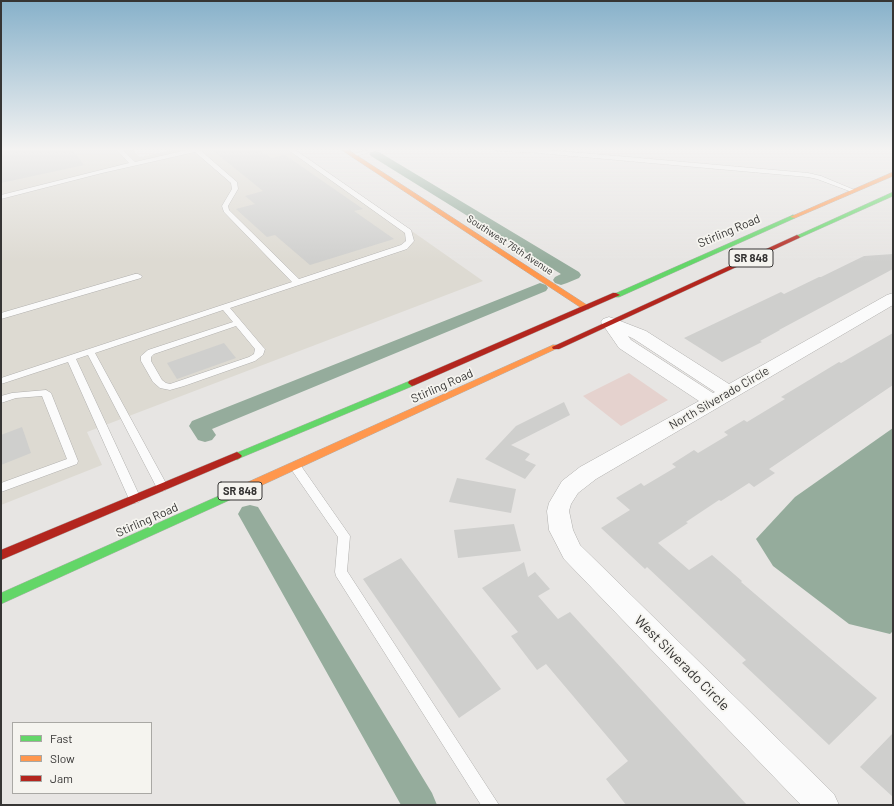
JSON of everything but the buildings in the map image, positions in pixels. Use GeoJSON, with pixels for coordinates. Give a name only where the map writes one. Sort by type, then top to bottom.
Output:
{"type":"FeatureCollection","features":[{"type":"Feature","properties":{"kind":"main road","name":"Southwest 76th Avenue"},"geometry":{"type":"LineString","coordinates":[[401,187],[586,307]]}},
{"type":"Feature","properties":{"kind":"main road","name":"Stirling Road"},"geometry":{"type":"LineString","coordinates":[[1,555],[458,364],[864,187]]}},
{"type":"Feature","properties":{"kind":"main road","name":"Stirling Road"},"geometry":{"type":"LineString","coordinates":[[1,600],[299,464],[608,316],[893,194]]}},
{"type":"Feature","properties":{"kind":"main road"},"geometry":{"type":"LineString","coordinates":[[608,316],[617,294]]}},
{"type":"Feature","properties":{"kind":"main road"},"geometry":{"type":"LineString","coordinates":[[315,434],[328,418]]}},
{"type":"Feature","properties":{"kind":"main road"},"geometry":{"type":"LineString","coordinates":[[299,464],[305,450]]}},
{"type":"Feature","properties":{"kind":"street","name":"North Silverado Circle"},"geometry":{"type":"LineString","coordinates":[[558,511],[565,494],[578,480],[712,401],[893,298]]}},
{"type":"Feature","properties":{"kind":"street"},"geometry":{"type":"LineString","coordinates":[[608,316],[640,334],[729,392]]}},
{"type":"Feature","properties":{"kind":"street"},"geometry":{"type":"LineString","coordinates":[[608,316],[625,344],[712,401]]}},
{"type":"Feature","properties":{"kind":"street","name":"West Silverado Circle"},"geometry":{"type":"LineString","coordinates":[[558,511],[561,530],[572,552],[581,562],[823,805]]}},
{"type":"Feature","properties":{"kind":"lane"},"geometry":{"type":"LineString","coordinates":[[1,197],[43,187]]}},
{"type":"Feature","properties":{"kind":"lane"},"geometry":{"type":"LineString","coordinates":[[235,187],[235,189],[228,198],[225,206],[226,211],[297,282]]}},
{"type":"Feature","properties":{"kind":"lane"},"geometry":{"type":"LineString","coordinates":[[1,380],[404,247],[410,241],[408,232],[343,187]]}},
{"type":"Feature","properties":{"kind":"lane"},"geometry":{"type":"LineString","coordinates":[[843,187],[854,191]]}},
{"type":"Feature","properties":{"kind":"lane"},"geometry":{"type":"LineString","coordinates":[[1,316],[138,276]]}},
{"type":"Feature","properties":{"kind":"lane"},"geometry":{"type":"LineString","coordinates":[[224,306],[260,349],[258,354],[252,359],[170,387],[163,386],[158,382],[146,361],[146,356],[151,352],[238,323]]}},
{"type":"Feature","properties":{"kind":"lane"},"geometry":{"type":"LineString","coordinates":[[90,351],[162,488]]}},
{"type":"Feature","properties":{"kind":"lane"},"geometry":{"type":"LineString","coordinates":[[70,358],[134,499]]}},
{"type":"Feature","properties":{"kind":"lane"},"geometry":{"type":"LineString","coordinates":[[1,400],[15,395],[46,393],[73,461],[1,488]]}},
{"type":"Feature","properties":{"kind":"lane"},"geometry":{"type":"LineString","coordinates":[[299,464],[344,536],[341,572],[491,805]]}},
{"type":"Feature","properties":{"kind":"shaded area"},"geometry":{"type":"Polygon","coordinates":[[[1,187],[349,187],[483,281],[87,432],[102,465],[1,505],[1,187]]]}},
{"type":"Feature","properties":{"kind":"shaded area"},"geometry":{"type":"Polygon","coordinates":[[[629,373],[668,400],[621,426],[583,396],[629,373]]]}},
{"type":"Feature","properties":{"kind":"shaded area"},"geometry":{"type":"Polygon","coordinates":[[[893,428],[893,631],[890,634],[849,624],[773,566],[756,539],[795,497],[893,428]]]}},
{"type":"Feature","properties":{"kind":"waterway"},"geometry":{"type":"LineString","coordinates":[[428,187],[573,275],[561,280]]}},
{"type":"Feature","properties":{"kind":"waterway"},"geometry":{"type":"LineString","coordinates":[[205,435],[199,426],[540,288]]}},
{"type":"Feature","properties":{"kind":"waterway"},"geometry":{"type":"LineString","coordinates":[[250,514],[420,805]]}},
{"type":"Feature","properties":{"kind":"traffic: fast"},"geometry":{"type":"LineString","coordinates":[[797,237],[893,194]]}},
{"type":"Feature","properties":{"kind":"traffic: fast"},"geometry":{"type":"LineString","coordinates":[[616,295],[793,217]]}},
{"type":"Feature","properties":{"kind":"traffic: fast"},"geometry":{"type":"LineString","coordinates":[[237,456],[412,383]]}},
{"type":"Feature","properties":{"kind":"traffic: fast"},"geometry":{"type":"LineString","coordinates":[[1,599],[241,490]]}},
{"type":"Feature","properties":{"kind":"traffic: slow"},"geometry":{"type":"LineString","coordinates":[[401,187],[586,307]]}},
{"type":"Feature","properties":{"kind":"traffic: slow"},"geometry":{"type":"LineString","coordinates":[[793,217],[864,187]]}},
{"type":"Feature","properties":{"kind":"traffic: slow"},"geometry":{"type":"LineString","coordinates":[[241,490],[556,347]]}},
{"type":"Feature","properties":{"kind":"traffic: jam"},"geometry":{"type":"LineString","coordinates":[[556,347],[797,237]]}},
{"type":"Feature","properties":{"kind":"traffic: jam"},"geometry":{"type":"LineString","coordinates":[[412,383],[616,295]]}},
{"type":"Feature","properties":{"kind":"traffic: jam"},"geometry":{"type":"LineString","coordinates":[[1,555],[237,456]]}}]}
